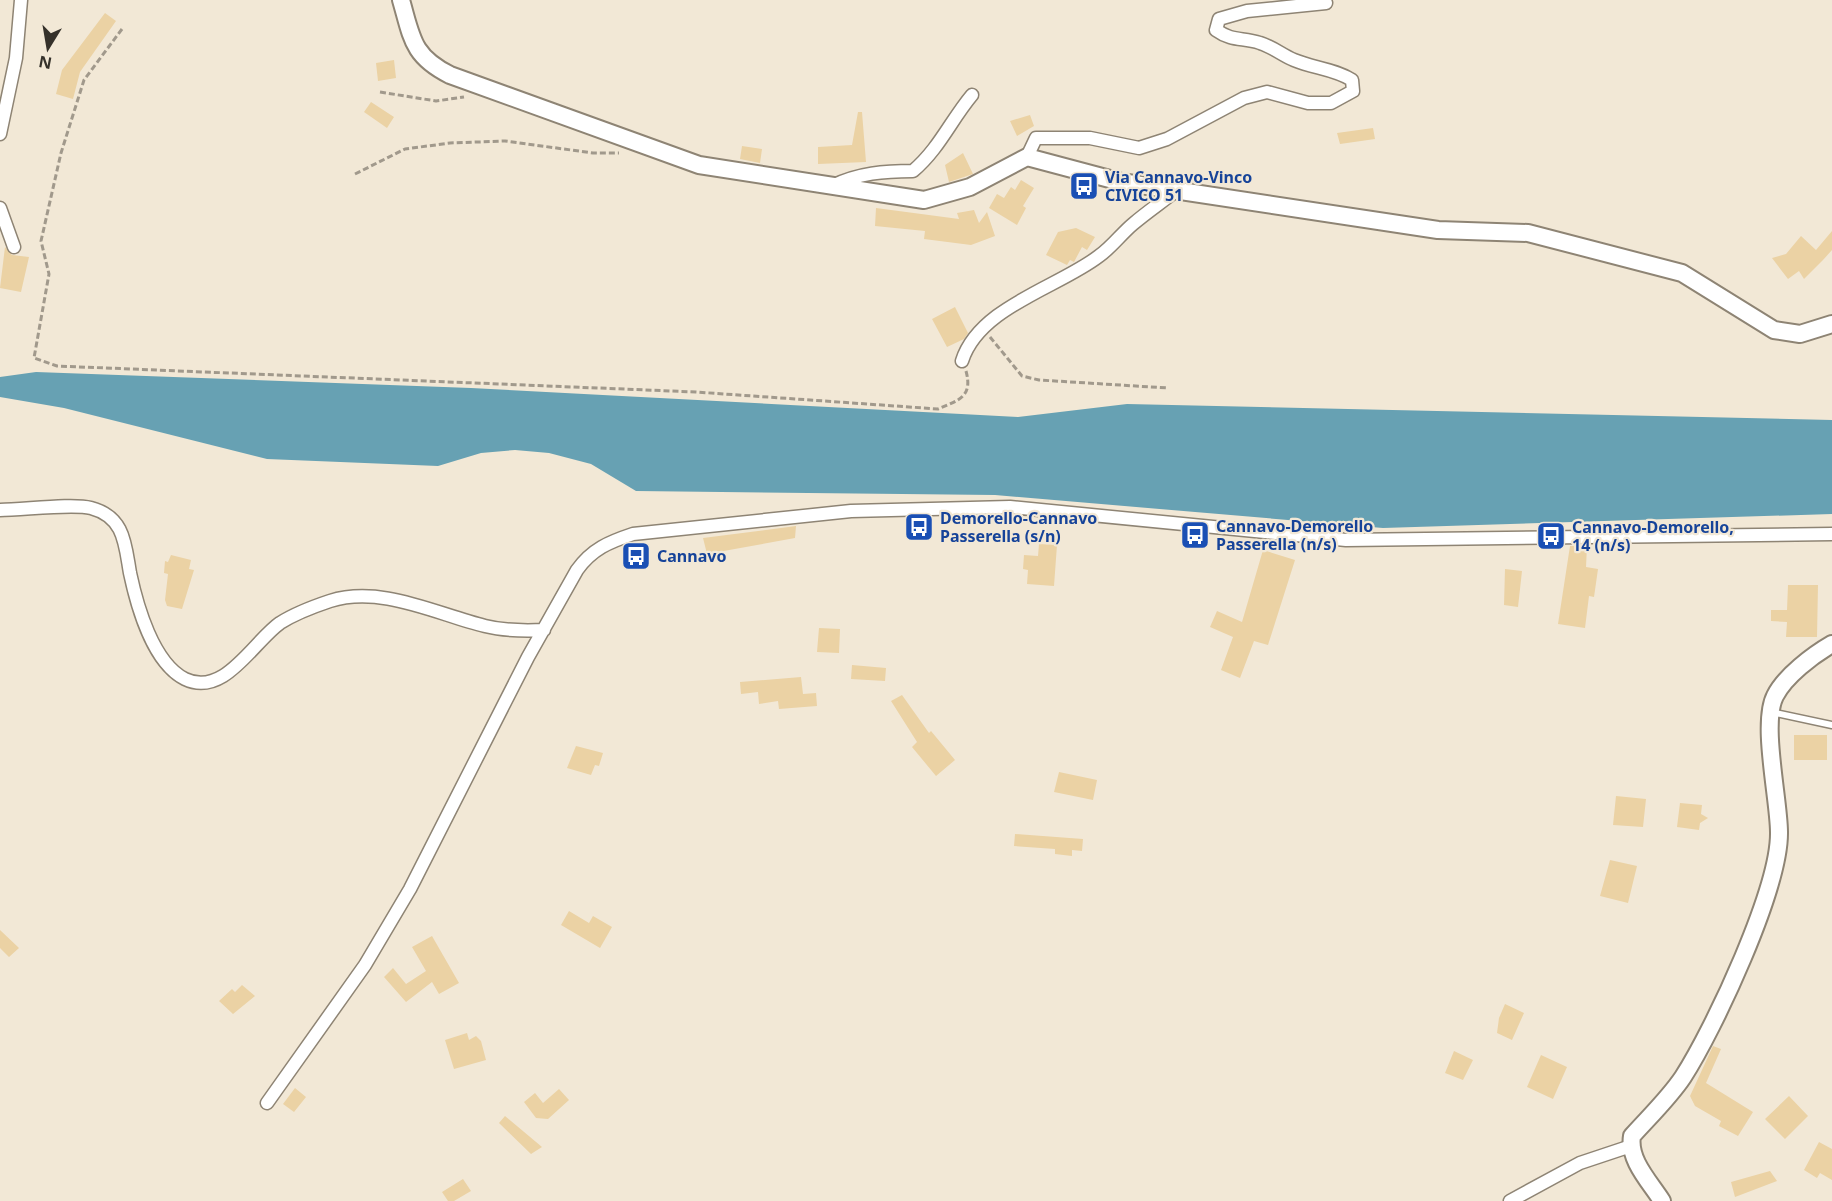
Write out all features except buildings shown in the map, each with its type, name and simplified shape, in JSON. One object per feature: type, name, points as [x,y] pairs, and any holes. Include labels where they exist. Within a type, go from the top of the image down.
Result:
[{"type":"street","points":[[0,134],[16,58],[21,0]]},
{"type":"street","points":[[401,0],[415,47],[428,64],[487,88],[699,165],[924,200],[970,187],[1027,157],[1036,138],[1048,136],[1090,138],[1139,148],[1167,139],[1244,98],[1267,92],[1308,103],[1331,103],[1353,91],[1352,80],[1343,74],[1320,69],[1291,58],[1281,51],[1258,42],[1228,39],[1216,30],[1219,19],[1247,11],[1326,3]]},
{"type":"street","points":[[832,186],[850,177],[888,171],[914,171],[940,145],[957,113],[972,95]]},
{"type":"street","points":[[1027,157],[1121,182],[1438,230],[1528,233],[1682,273],[1774,330],[1800,334],[1832,324]]},
{"type":"street","points":[[962,361],[966,347],[991,323],[1031,294],[1099,257],[1132,224],[1177,190]]},
{"type":"street","points":[[0,208],[14,247]]},
{"type":"street","points":[[0,510],[78,506],[93,509],[107,516],[127,542],[130,573],[150,636],[168,666],[185,679],[202,683],[220,679],[280,623],[345,597],[399,601],[486,627],[518,632],[544,630]]},
{"type":"street","points":[[267,1103],[371,955],[410,889],[576,570],[586,557],[605,543],[633,534],[851,511],[1010,507],[1346,540],[1832,534]]},
{"type":"street","points":[[1662,1201],[1633,1157],[1630,1146],[1632,1136],[1682,1078],[1718,1010],[1762,909],[1778,851],[1779,832],[1771,712],[1774,696],[1787,680],[1832,644]]},
{"type":"street","points":[[1510,1201],[1580,1163],[1630,1146]]},
{"type":"lane","points":[[1771,712],[1832,725]]},
{"type":"path","points":[[122,29],[84,80],[61,153],[41,241],[49,274],[34,358],[57,366],[696,392],[938,408],[959,400],[967,391],[969,384],[962,361]]},
{"type":"path","points":[[380,92],[436,101],[466,96],[487,88]]},
{"type":"path","points":[[355,174],[405,149],[450,143],[505,141],[604,153],[624,153],[643,145]]},
{"type":"path","points":[[991,323],[989,335],[994,344],[1022,376],[1039,380],[1168,388]]},
{"type":"water","points":[[36,372],[471,388],[1018,417],[1127,404],[1832,420],[1832,514],[1383,528],[995,495],[636,491],[591,464],[549,453],[515,450],[481,453],[438,466],[267,459],[64,408],[0,397],[0,377]]},
{"type":"place","name":"Via Cannavo-Vinco CIVICO 51","points":[[1084,186]]},
{"type":"place","name":"Demorello-Cannavo Passerella (s/n)","points":[[919,527]]},
{"type":"place","name":"Cannavo-Demorello Passerella (n/s)","points":[[1195,535]]},
{"type":"place","name":"Cannavo-Demorello, 14 (n/s)","points":[[1551,536]]},
{"type":"place","name":"Cannavo","points":[[636,556]]}]
